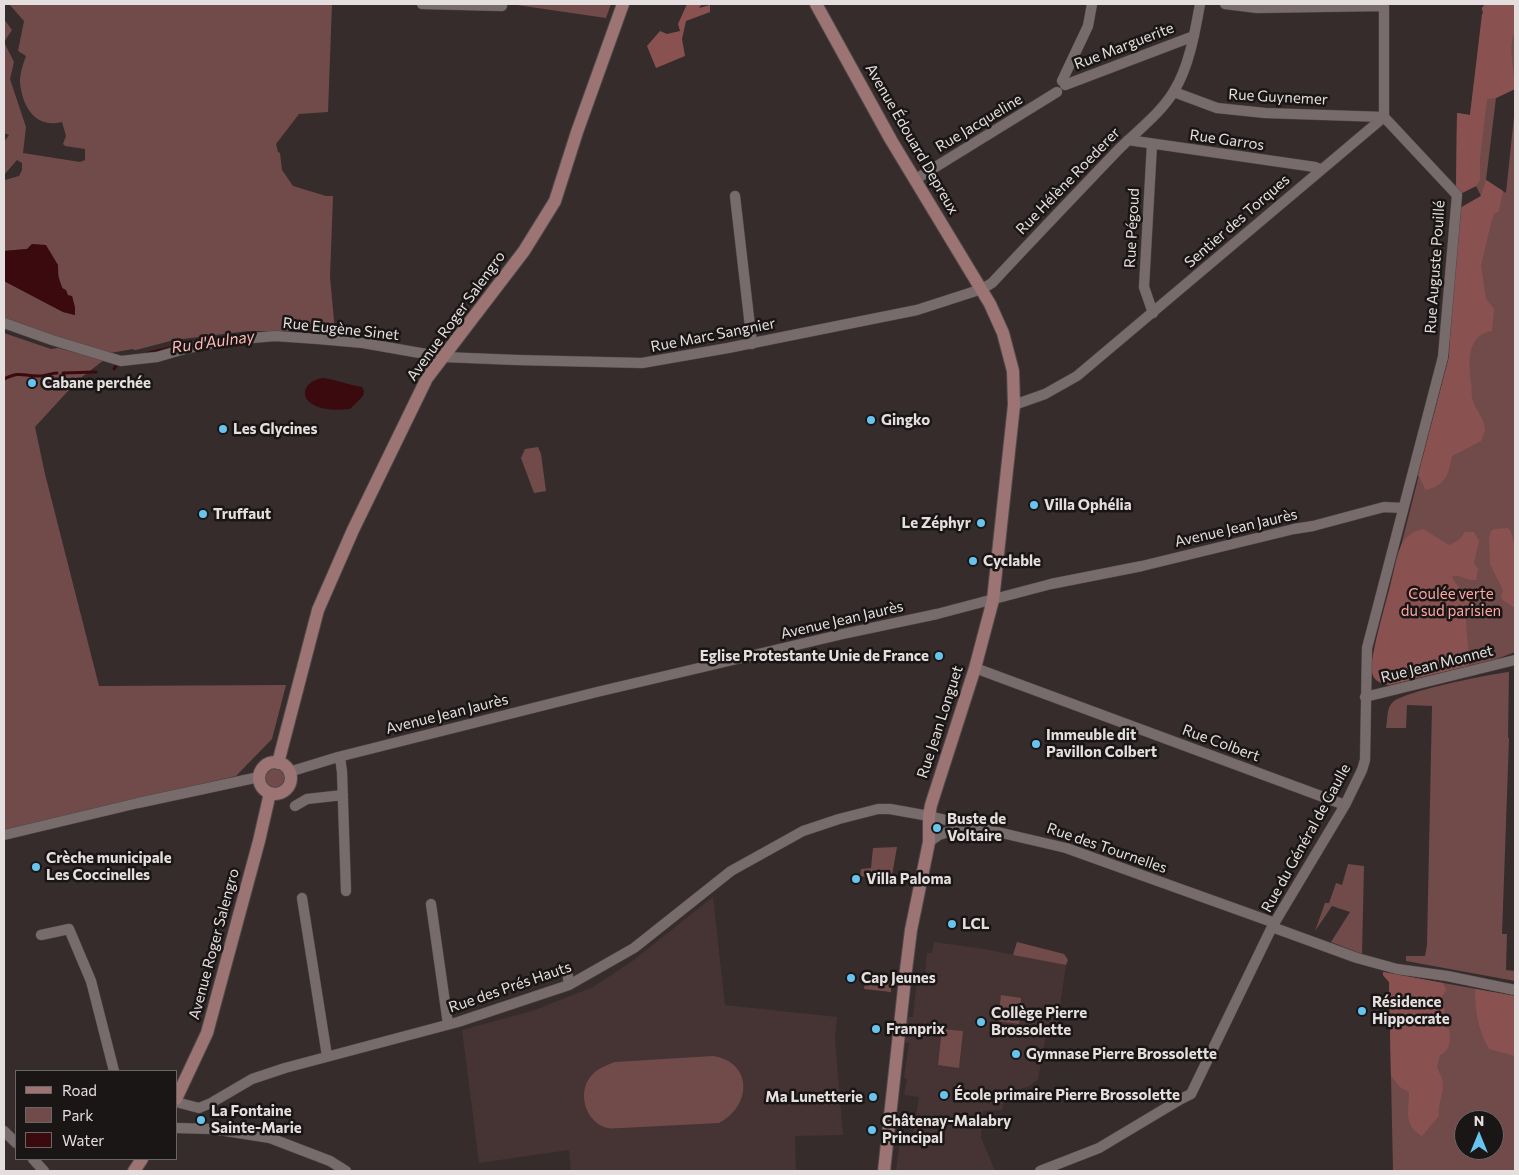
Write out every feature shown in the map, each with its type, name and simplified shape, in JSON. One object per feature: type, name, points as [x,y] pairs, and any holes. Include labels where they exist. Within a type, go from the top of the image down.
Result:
[{"type":"main road","name":"Avenue Roger Salengro","points":[[278,763],[318,610],[353,530],[424,383],[524,251],[555,201],[577,132],[623,4]]},
{"type":"main road","name":"Avenue Édouard Depreux","points":[[816,4],[890,140],[982,288]]},
{"type":"main road","name":"Rue Jean Longuet","points":[[884,1171],[911,930],[930,842],[929,816],[931,805],[975,668],[993,600],[1014,405],[1013,371],[1003,334],[982,288]]},
{"type":"main road","points":[[278,763],[283,765],[289,772],[290,778],[285,789],[276,794],[264,790],[260,784],[260,771],[265,765],[278,763]]},
{"type":"main road","name":"Avenue Roger Salengro","points":[[178,1096],[207,1033],[259,841],[270,793]]},
{"type":"main road","points":[[134,1171],[141,1160]]},
{"type":"street","points":[[422,4],[502,6]]},
{"type":"street","points":[[1061,86],[1088,26],[1092,4]]},
{"type":"street","name":"Rue Hélène Roederer","points":[[982,288],[992,283],[1174,92],[1186,64],[1200,4]]},
{"type":"street","points":[[1225,4],[1258,8],[1384,6],[1384,117]]},
{"type":"street","name":"Rue Marguerite","points":[[1061,86],[1194,36]]},
{"type":"street","name":"Rue Jacqueline","points":[[916,179],[1061,86]]},
{"type":"street","name":"Rue Guynemer","points":[[1174,92],[1217,108],[1265,113],[1384,117]]},
{"type":"street","name":"Sentier des Torques","points":[[1014,405],[1045,394],[1077,376],[1320,169],[1384,117]]},
{"type":"street","name":"Rue Auguste Pouillé","points":[[1384,117],[1457,195],[1444,357]]},
{"type":"street","name":"Rue Garros","points":[[1128,140],[1320,169]]},
{"type":"street","name":"Rue Pégoud","points":[[1152,144],[1144,287],[1153,313]]},
{"type":"street","points":[[735,196],[752,344]]},
{"type":"street","name":"Rue Marc Sangnier","points":[[443,357],[642,363],[752,344],[917,310],[982,288]]},
{"type":"street","name":"Rue Eugène Sinet","points":[[4,323],[121,361],[143,359],[229,340],[275,336],[364,343],[443,357]]},
{"type":"street","name":"Rue du Général de Gaulle","points":[[1040,1171],[1099,1148],[1191,1094],[1274,925],[1345,805],[1365,760],[1367,648],[1444,357]]},
{"type":"street","name":"Avenue Jean Jaurès","points":[[289,772],[340,757],[597,692],[993,600],[1052,584],[1142,566],[1294,528],[1313,526],[1384,507],[1403,508]]},
{"type":"street","name":"Rue Jean Monnet","points":[[1365,697],[1515,660]]},
{"type":"street","name":"Rue Colbert","points":[[975,668],[1345,805]]},
{"type":"street","points":[[340,757],[346,890]]},
{"type":"street","points":[[4,835],[259,777]]},
{"type":"street","points":[[295,806],[307,799],[343,795]]},
{"type":"street","name":"Rue des Prés Hauts","points":[[178,1101],[198,1108],[211,1103],[252,1079],[285,1068],[448,1024],[569,985],[634,948],[731,872],[803,831],[878,809],[890,809],[969,825]]},
{"type":"street","points":[[930,842],[939,836],[969,825]]},
{"type":"street","name":"Rue des Tournelles","points":[[969,825],[1066,848],[1358,958],[1397,969],[1447,976],[1515,990]]},
{"type":"street","points":[[302,898],[327,1056]]},
{"type":"street","points":[[431,904],[448,1024]]},
{"type":"street","points":[[41,936],[69,929],[91,981],[114,1070]]},
{"type":"street","points":[[567,970],[569,985]]},
{"type":"street","points":[[178,1128],[213,1129],[270,1138],[330,1161],[346,1171]]},
{"type":"street","points":[[4,1131],[15,1142]]},
{"type":"street","points":[[34,1160],[44,1171]]},
{"type":"shaded area","points":[[713,897],[725,1005],[837,1017],[835,1038],[843,1135],[795,1136],[796,1171],[571,1171],[569,1150],[479,1163],[462,1030],[532,1011],[593,987],[631,962]]},
{"type":"shaded area","name":"Collège Pierre Brossolette","points":[[934,942],[984,949],[1066,965],[1057,1027],[1045,1040],[1038,1079],[1030,1086],[1010,1092],[1009,1088],[1001,1090],[1005,1100],[1002,1110],[983,1111],[981,1137],[995,1171],[896,1171],[900,1140],[912,1142],[919,1097],[904,1095],[907,1079],[904,1078],[909,1043],[901,1042],[906,1017],[913,1017],[917,980],[927,980],[927,976],[925,976],[927,953],[932,953]]},
{"type":"green space","points":[[9,4],[332,4],[328,112],[299,114],[276,144],[280,153],[282,170],[293,186],[326,196],[333,196],[330,277],[335,331],[248,331],[174,340],[136,350],[110,353],[4,320],[4,281],[63,312],[75,315],[75,308],[72,296],[68,296],[61,285],[58,265],[41,245],[32,244],[27,249],[4,251],[4,178],[5,180],[19,176],[22,170],[22,163],[17,160],[4,175],[4,142],[9,135],[4,133],[4,42],[14,62],[10,79],[26,127],[23,153],[80,162],[85,160],[85,149],[65,146],[63,144],[66,136],[62,122],[44,122],[37,119],[27,107],[20,82],[26,56],[18,51],[24,21]]},
{"type":"green space","points":[[510,4],[611,4],[606,18]]},
{"type":"green space","points":[[687,4],[702,4],[699,8],[710,5],[710,12],[686,21],[682,39],[685,56],[656,68],[647,46],[660,31],[667,34],[680,31],[678,24]]},
{"type":"green space","name":"Coulée verte du sud parisien","points":[[1485,4],[1515,4],[1515,89],[1496,98],[1486,180],[1506,193],[1515,107],[1515,652],[1494,660],[1386,685],[1378,681],[1374,676],[1372,660],[1449,357],[1456,223],[1461,211],[1460,208],[1481,196],[1476,186],[1462,193],[1456,193],[1457,113],[1470,115],[1483,13],[1482,8]]},
{"type":"green space","points":[[1485,4],[1515,4],[1515,32],[1511,52],[1515,89],[1496,98],[1487,99],[1480,159],[1480,180],[1476,186],[1462,193],[1456,193],[1457,113],[1470,115],[1483,13],[1482,8]]},
{"type":"green space","points":[[4,19],[12,30],[4,42]]},
{"type":"green space","points":[[1486,180],[1503,191],[1499,211],[1494,214],[1491,223],[1481,266],[1486,299],[1494,309],[1492,331],[1484,333],[1478,338],[1471,350],[1470,358],[1472,399],[1484,423],[1485,430],[1481,441],[1452,456],[1448,474],[1442,482],[1426,490],[1418,475],[1449,357],[1456,223],[1461,211],[1460,208],[1481,196]]},
{"type":"green space","points":[[4,333],[51,349],[58,348],[104,360],[78,380],[35,427],[45,474],[99,686],[286,685],[272,739],[236,776],[4,830]]},
{"type":"green space","points":[[538,447],[541,454],[546,491],[534,493],[521,458],[525,449]]},
{"type":"green space","points":[[1508,528],[1514,543],[1515,554],[1515,608],[1501,597],[1503,590],[1490,564],[1489,538],[1491,531]]},
{"type":"green space","points":[[1423,529],[1449,545],[1459,540],[1465,532],[1474,532],[1479,541],[1474,563],[1478,569],[1476,580],[1452,576],[1469,600],[1466,620],[1469,654],[1468,666],[1390,685],[1385,684],[1379,682],[1372,673],[1373,655],[1379,629],[1400,548],[1409,535]]},
{"type":"green space","points":[[1509,672],[1509,739],[1502,934],[1507,934],[1506,970],[1515,971],[1515,981],[1406,961],[1406,956],[1425,956],[1427,945],[1432,706],[1407,705],[1406,728],[1386,728],[1389,707],[1393,702],[1401,698],[1448,684]]},
{"type":"green space","points":[[275,768],[282,771],[285,778],[282,785],[275,788],[268,785],[265,778],[268,771]]},
{"type":"green space","points":[[897,847],[891,881],[860,876],[861,869],[871,868],[873,848]]},
{"type":"green space","points":[[1348,864],[1364,866],[1362,954],[1331,942],[1350,912],[1332,906],[1315,931],[1325,903],[1329,903],[1336,883],[1342,885]]},
{"type":"green space","points":[[1017,942],[1064,954],[1068,960],[1066,965],[1013,955]]},
{"type":"green space","points":[[1383,972],[1515,996],[1515,1171],[1393,1171],[1389,982],[1383,975]]},
{"type":"green space","points":[[1383,972],[1443,983],[1446,990],[1441,998],[1445,1011],[1442,1021],[1443,1025],[1449,1029],[1450,1041],[1446,1051],[1440,1055],[1437,1067],[1443,1083],[1439,1116],[1422,1136],[1412,1127],[1408,1117],[1409,1092],[1400,1087],[1391,1076],[1389,982],[1383,975]]},
{"type":"green space","points":[[866,978],[891,980],[891,992],[864,989]]},
{"type":"green space","points":[[1475,989],[1515,996],[1515,1056],[1489,1049],[1478,1020]]},
{"type":"green space","points":[[1001,995],[1021,998],[1019,1024],[998,1021]]},
{"type":"green space","points":[[942,1029],[963,1031],[959,1068],[938,1065]]},
{"type":"green space","points":[[713,1056],[726,1060],[735,1067],[741,1075],[743,1085],[742,1096],[738,1106],[719,1123],[609,1128],[599,1125],[593,1120],[586,1106],[584,1090],[591,1076],[599,1069],[615,1062]]},
{"type":"water","points":[[32,244],[46,245],[58,265],[58,276],[62,288],[66,290],[68,295],[72,296],[75,315],[63,312],[4,281],[4,251],[27,249]]},
{"type":"water","points":[[324,378],[362,387],[364,391],[363,396],[350,409],[331,410],[316,406],[305,396],[306,388],[313,381]]},
{"type":"waterway","name":"Ru d'Aulnay","points":[[309,334],[336,333]]},
{"type":"waterway","name":"Ru d'Aulnay","points":[[149,353],[179,346]]},
{"type":"waterway","name":"Ru d'Aulnay","points":[[63,373],[96,372]]},
{"type":"waterway","name":"Ru d'Aulnay","points":[[4,379],[19,374],[41,376],[57,373]]},
{"type":"place","name":"Cabane perchée","points":[[32,383]]},
{"type":"place","name":"Gingko","points":[[871,420]]},
{"type":"place","name":"Les Glycines","points":[[223,429]]},
{"type":"place","name":"Villa Ophélia","points":[[1034,505]]},
{"type":"place","name":"Truffaut","points":[[203,514]]},
{"type":"place","name":"Le Zéphyr","points":[[981,523]]},
{"type":"place","name":"Cyclable","points":[[973,561]]},
{"type":"place","name":"Eglise Protestante Unie de France","points":[[939,656]]},
{"type":"place","name":"Immeuble dit Pavillon Colbert","points":[[1036,744]]},
{"type":"place","name":"Buste de Voltaire","points":[[937,828]]},
{"type":"place","name":"Crèche municipale Les Coccinelles","points":[[36,867]]},
{"type":"place","name":"Villa Paloma","points":[[856,879]]},
{"type":"place","name":"LCL","points":[[952,924]]},
{"type":"place","name":"Cap Jeunes","points":[[851,978]]},
{"type":"place","name":"Résidence Hippocrate","points":[[1362,1011]]},
{"type":"place","name":"Collège Pierre Brossolette","points":[[981,1022]]},
{"type":"place","name":"Franprix","points":[[876,1029]]},
{"type":"place","name":"Gymnase Pierre Brossolette","points":[[1016,1054]]},
{"type":"place","name":"École primaire Pierre Brossolette","points":[[944,1095]]},
{"type":"place","name":"Ma Lunetterie","points":[[873,1097]]},
{"type":"place","name":"La Fontaine Sainte-Marie","points":[[201,1120]]},
{"type":"place","name":"Châtenay-Malabry Principal","points":[[872,1130]]}]
